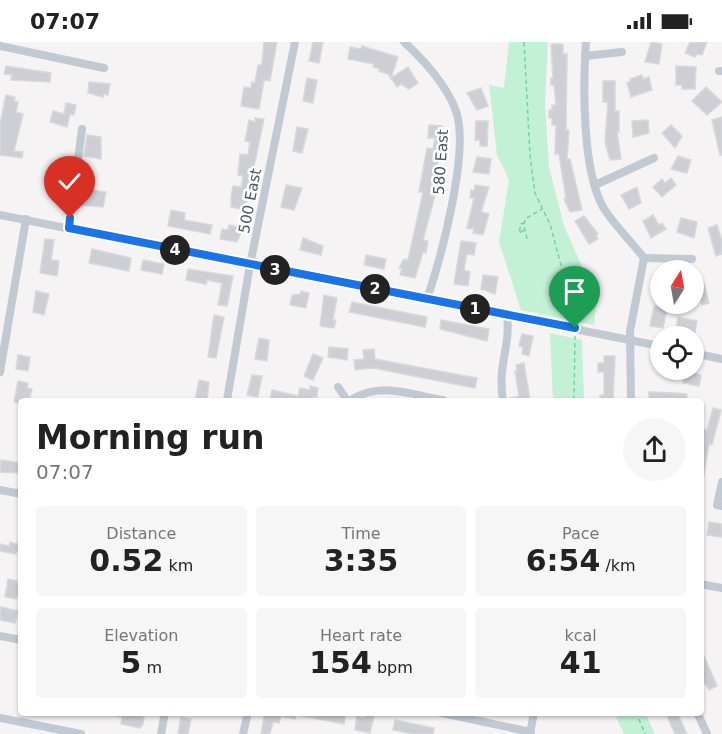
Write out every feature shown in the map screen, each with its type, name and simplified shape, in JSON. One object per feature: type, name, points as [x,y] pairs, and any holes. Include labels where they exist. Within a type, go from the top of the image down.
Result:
[{"type":"street","name":"500 East","points":[[227,398],[250,266],[295,42]]},
{"type":"street","name":"580 East","points":[[404,42],[419,56],[437,79],[456,111],[459,131],[450,220],[427,299]]},
{"type":"street","points":[[586,42],[588,159],[603,207],[644,258],[630,332],[631,398]]},
{"type":"street","points":[[0,46],[104,68]]},
{"type":"street","points":[[585,56],[622,52]]},
{"type":"street","points":[[69,228],[82,129]]},
{"type":"street","points":[[595,185],[654,158]]},
{"type":"street","points":[[0,215],[650,344]]},
{"type":"street","points":[[0,372],[26,219]]},
{"type":"street","points":[[644,258],[692,259]]},
{"type":"street","points":[[503,398],[500,370],[509,329],[507,315]]},
{"type":"street","points":[[704,355],[722,359]]},
{"type":"street","points":[[338,387],[347,398]]},
{"type":"street","points":[[353,398],[379,389],[427,398]]},
{"type":"street","points":[[719,506],[722,482]]},
{"type":"street","points":[[0,490],[18,493]]},
{"type":"street","points":[[704,585],[722,588]]},
{"type":"street","points":[[0,636],[18,639]]},
{"type":"street","points":[[161,734],[164,716]]},
{"type":"street","points":[[243,734],[247,716]]},
{"type":"street","points":[[454,716],[530,733],[533,716]]},
{"type":"street","points":[[699,716],[707,734]]},
{"type":"street","points":[[0,718],[81,734]]},
{"type":"path","points":[[524,42],[530,155],[535,193],[550,224],[576,321]]},
{"type":"path","points":[[525,230],[519,233],[521,224],[531,214],[542,209]]},
{"type":"path","points":[[524,223],[527,239]]},
{"type":"path","points":[[574,398],[575,336]]},
{"type":"path","points":[[638,716],[645,734]]},
{"type":"green space","points":[[509,42],[548,42],[545,103],[549,167],[564,226],[597,300],[594,325],[521,310],[499,242],[509,180],[497,155],[489,85],[504,88]]},
{"type":"green space","points":[[550,333],[582,340],[584,398],[553,398]]},
{"type":"green space","points":[[615,716],[646,716],[655,734],[624,734]]},
{"type":"building","points":[[264,42],[277,42],[270,81],[264,80],[259,109],[241,106],[244,87],[251,88],[252,82],[255,83],[258,65],[262,65]]},
{"type":"building","points":[[313,42],[323,42],[319,63],[309,61]]},
{"type":"building","points":[[651,42],[662,44],[659,64],[645,62]]},
{"type":"building","points":[[690,42],[707,42],[702,55],[697,54],[695,57],[685,53]]},
{"type":"building","points":[[551,44],[563,44],[563,54],[567,54],[566,130],[569,130],[567,159],[570,159],[582,210],[570,212],[564,199],[566,199],[559,154],[555,154],[556,125],[552,125],[552,118],[549,118],[549,110],[552,110],[552,105],[556,105],[554,85],[551,85],[551,78],[553,78]]},
{"type":"building","points":[[362,46],[398,57],[391,78],[408,67],[418,83],[409,89],[401,84],[397,87],[388,74],[373,67],[374,64],[348,59],[350,47],[361,49]]},
{"type":"building","points":[[6,66],[51,73],[50,82],[11,80],[12,75],[4,74]]},
{"type":"building","points":[[676,66],[696,67],[695,89],[682,89],[682,85],[676,85]]},
{"type":"building","points":[[642,75],[643,79],[649,77],[652,90],[631,97],[627,83],[631,81],[630,79]]},
{"type":"building","points":[[307,78],[317,80],[313,103],[303,101]]},
{"type":"building","points":[[603,81],[615,81],[615,111],[619,111],[619,132],[617,132],[621,159],[610,160],[605,142],[608,102],[603,102]]},
{"type":"building","points":[[89,82],[110,84],[108,95],[104,94],[103,97],[88,93]]},
{"type":"building","points":[[706,87],[722,102],[707,115],[692,101]]},
{"type":"building","points":[[481,88],[488,106],[477,110],[467,93]]},
{"type":"building","points":[[6,95],[15,97],[14,101],[18,102],[16,112],[23,114],[14,151],[23,152],[22,158],[0,155],[0,124]]},
{"type":"building","points":[[66,103],[76,105],[74,115],[70,114],[67,127],[50,122],[53,111],[64,114]]},
{"type":"building","points":[[722,117],[722,155],[720,155],[712,120]]},
{"type":"building","points":[[255,118],[264,119],[245,210],[231,207],[231,198],[233,186],[241,187],[243,176],[238,175],[240,154],[248,155],[250,142],[245,141],[249,120],[255,122]]},
{"type":"building","points":[[648,120],[649,133],[633,137],[632,121]]},
{"type":"building","points":[[476,121],[488,121],[487,146],[480,146],[480,140],[475,140]]},
{"type":"building","points":[[429,125],[442,126],[442,148],[435,177],[439,177],[438,184],[423,240],[428,241],[426,253],[423,252],[415,278],[400,275],[402,269],[399,268],[404,259],[408,260],[423,192],[419,192],[427,148],[433,149],[435,138],[428,138]]},
{"type":"building","points":[[671,125],[682,136],[675,148],[662,133]]},
{"type":"building","points":[[297,127],[308,129],[302,153],[293,151]]},
{"type":"building","points":[[87,135],[101,137],[101,159],[84,156]]},
{"type":"building","points":[[678,156],[691,160],[687,173],[671,169]]},
{"type":"building","points":[[477,157],[491,159],[489,174],[473,172]]},
{"type":"building","points":[[82,177],[95,179],[93,190],[106,192],[103,207],[80,205]]},
{"type":"building","points":[[671,178],[676,185],[662,197],[653,187],[662,179],[665,183]]},
{"type":"building","points":[[286,185],[302,188],[294,210],[281,207]]},
{"type":"building","points":[[475,185],[489,187],[481,212],[489,214],[483,235],[473,233],[474,229],[467,228],[474,198],[470,198],[471,190],[474,191]]},
{"type":"building","points":[[637,187],[641,203],[629,209],[621,195]]},
{"type":"building","points":[[171,210],[185,213],[184,220],[212,225],[210,234],[168,226]]},
{"type":"building","points":[[653,215],[659,225],[662,223],[666,229],[651,238],[643,221]]},
{"type":"building","points":[[584,216],[598,234],[596,235],[598,239],[589,244],[575,221]]},
{"type":"building","points":[[681,218],[697,222],[694,238],[677,232]]},
{"type":"building","points":[[229,225],[243,228],[237,242],[220,239],[222,229],[228,230]]},
{"type":"building","points":[[717,225],[722,241],[722,254],[716,256],[708,228]]},
{"type":"building","points":[[303,238],[323,246],[321,255],[300,250]]},
{"type":"building","points":[[45,239],[54,240],[51,260],[59,261],[57,276],[40,273]]},
{"type":"building","points":[[461,241],[476,243],[474,255],[467,254],[466,257],[464,270],[470,272],[468,286],[454,284]]},
{"type":"building","points":[[92,249],[131,258],[129,271],[89,263]]},
{"type":"building","points":[[366,255],[386,259],[384,269],[364,265]]},
{"type":"building","points":[[143,260],[164,264],[162,274],[141,270]]},
{"type":"building","points":[[188,269],[233,276],[227,306],[218,305],[222,283],[207,280],[206,284],[186,280]]},
{"type":"building","points":[[483,275],[498,277],[495,294],[481,289]]},
{"type":"building","points":[[704,283],[709,303],[704,304]]},
{"type":"building","points":[[36,291],[49,294],[44,315],[33,312]]},
{"type":"building","points":[[301,291],[309,293],[306,308],[290,305],[292,295],[301,294]]},
{"type":"building","points":[[324,295],[337,298],[334,328],[320,326]]},
{"type":"building","points":[[352,302],[427,317],[425,327],[349,312]]},
{"type":"building","points":[[652,314],[666,314],[663,326],[650,326]]},
{"type":"building","points":[[214,315],[224,317],[216,358],[208,357]]},
{"type":"building","points":[[678,317],[697,321],[696,326],[676,326]]},
{"type":"building","points":[[441,320],[489,329],[487,341],[440,329]]},
{"type":"building","points":[[522,334],[533,336],[529,356],[522,354],[523,347],[519,346]]},
{"type":"building","points":[[259,338],[269,340],[267,361],[255,359]]},
{"type":"building","points":[[329,347],[348,349],[347,360],[328,357]]},
{"type":"building","points":[[374,349],[375,359],[477,378],[475,388],[373,368],[355,370],[354,360],[364,359],[363,350]]},
{"type":"building","points":[[313,354],[323,358],[313,380],[304,376]]},
{"type":"building","points":[[18,355],[30,357],[28,371],[16,369]]},
{"type":"building","points":[[604,356],[615,356],[613,398],[600,398],[600,395],[604,395],[604,372],[598,372],[598,363],[604,363]]},
{"type":"building","points":[[524,363],[530,398],[509,398],[519,396],[516,365]]},
{"type":"building","points":[[252,375],[262,376],[258,397],[247,395]]},
{"type":"building","points":[[199,380],[209,382],[207,398],[195,398]]},
{"type":"building","points":[[684,380],[700,380],[699,386],[683,383]]},
{"type":"building","points":[[18,381],[28,383],[27,388],[32,389],[30,397],[18,398],[18,403],[14,402]]},
{"type":"building","points":[[310,386],[318,388],[317,397],[270,398],[272,390],[298,396],[300,388],[310,390]]},
{"type":"building","points":[[649,392],[687,394],[686,398],[649,398]]},
{"type":"building","points":[[713,408],[721,410],[712,445],[709,444],[704,474],[704,429],[707,430]]},
{"type":"building","points":[[1,460],[18,463],[18,473],[0,472]]},
{"type":"building","points":[[709,522],[722,524],[722,537],[707,535]]},
{"type":"building","points":[[10,542],[18,544],[16,554],[0,551],[0,544],[9,546]]},
{"type":"building","points":[[8,579],[17,581],[16,599],[5,597]]},
{"type":"building","points":[[1,607],[18,611],[15,623],[0,620]]},
{"type":"building","points":[[704,656],[717,686],[709,690],[704,682]]},
{"type":"building","points":[[116,716],[144,716],[143,724],[140,728],[121,724],[122,717]]},
{"type":"building","points":[[264,716],[281,716],[279,723],[273,722],[270,734],[261,734]]},
{"type":"building","points":[[302,716],[345,716],[344,724]]},
{"type":"building","points":[[357,716],[364,718],[364,716],[374,716],[370,733],[355,730]]},
{"type":"building","points":[[667,716],[679,716],[687,734],[675,734]]},
{"type":"building","points":[[181,717],[191,719],[188,734],[178,734]]},
{"type":"building","points":[[395,720],[434,728],[433,734],[413,734],[393,730]]},
{"type":"route","points":[[70,218],[69,228],[250,266],[575,328]]}]
